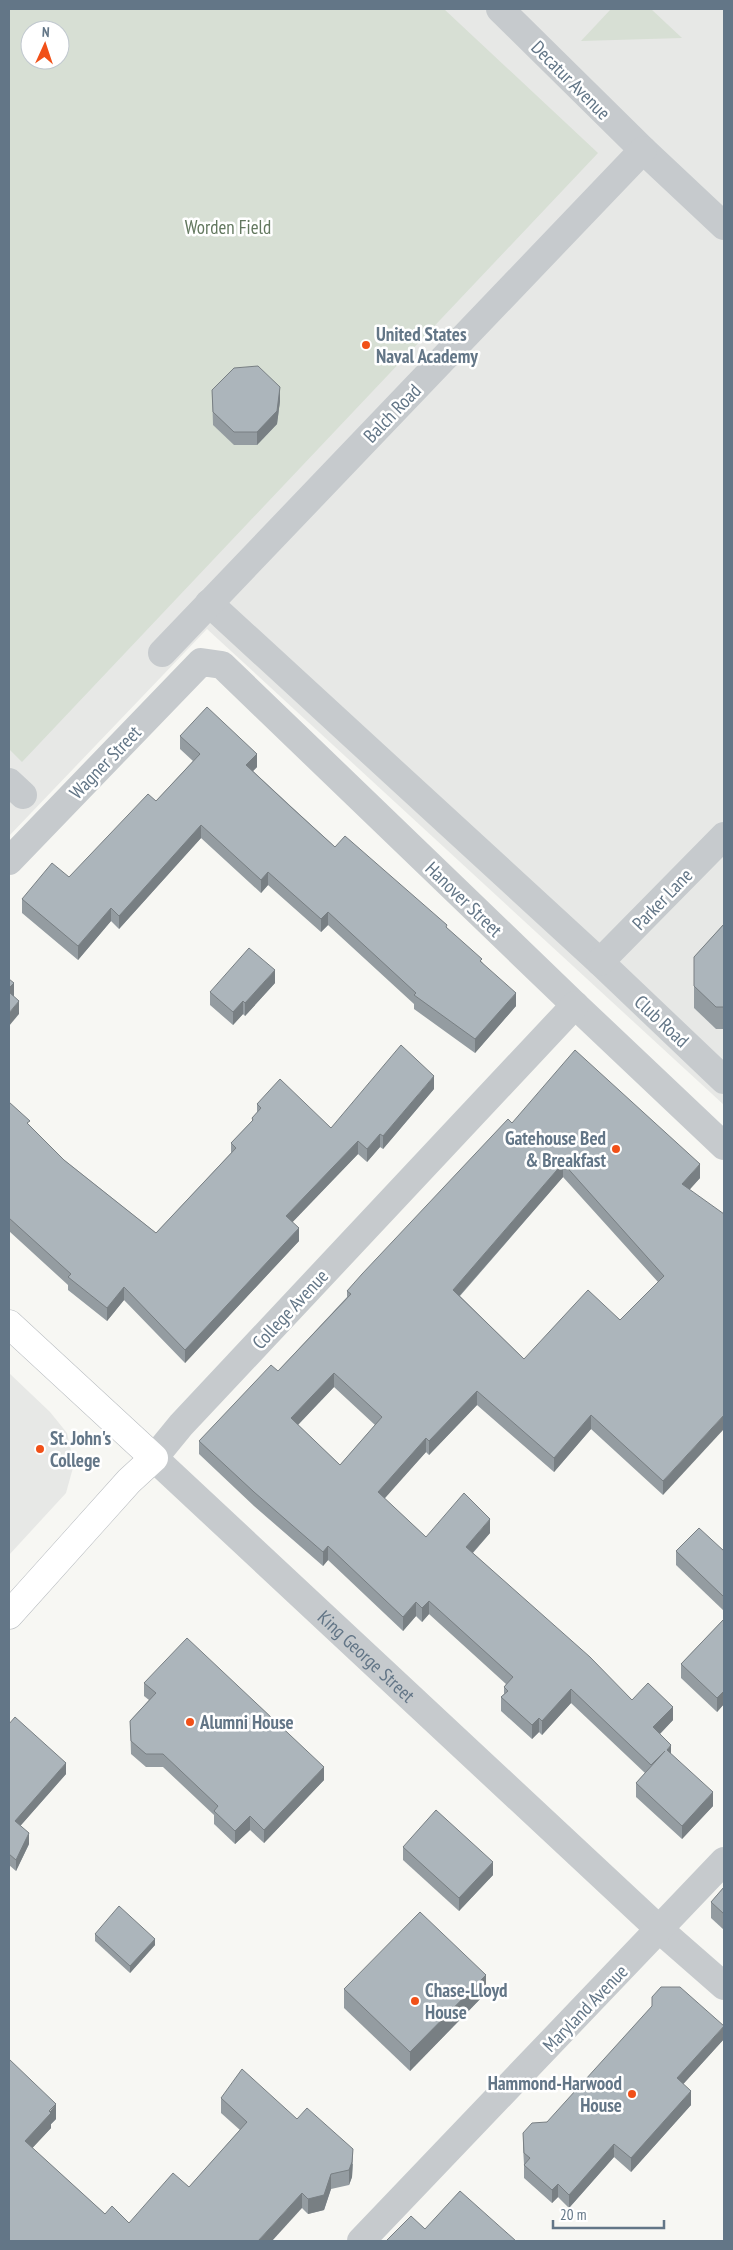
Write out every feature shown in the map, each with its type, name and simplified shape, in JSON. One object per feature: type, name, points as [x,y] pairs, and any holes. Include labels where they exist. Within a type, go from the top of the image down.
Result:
[{"type":"main road","name":"King George Street","points":[[9,1324],[154,1458]]},
{"type":"main road","name":"College Avenue","points":[[9,1615],[129,1481],[154,1458]]},
{"type":"street","name":"Decatur Avenue","points":[[500,9],[643,150],[724,226]]},
{"type":"street","name":"Balch Road","points":[[162,653],[643,150]]},
{"type":"street","name":"Club Road","points":[[209,603],[600,962],[724,1080]]},
{"type":"street","name":"Wagner Street","points":[[9,861],[200,662]]},
{"type":"street","name":"Hanover Street","points":[[200,662],[222,665],[724,1146]]},
{"type":"street","name":"Parker Lane","points":[[600,962],[724,836]]},
{"type":"street","name":"College Avenue","points":[[154,1458],[181,1425],[575,1005]]},
{"type":"street","name":"King George Street","points":[[154,1458],[660,1930],[724,1986]]},
{"type":"street","name":"Maryland Avenue","points":[[361,2241],[724,1861]]},
{"type":"shaded area","name":"United States Naval Academy","points":[[9,9],[724,9],[724,1105],[207,629],[9,836]]},
{"type":"shaded area","name":"St. John's College","points":[[9,1373],[50,1412],[67,1433],[74,1464],[66,1493],[9,1555]]},
{"type":"green space","name":"Worden Field","points":[[9,9],[444,9],[598,153],[22,762],[9,749]]},
{"type":"green space","points":[[611,9],[651,9],[682,38],[581,41]]},
{"type":"building","points":[[258,366],[280,387],[277,411],[257,432],[234,432],[213,412],[212,390],[234,368]]},
{"type":"building","points":[[207,707],[257,754],[246,765],[291,807],[335,847],[345,836],[447,925],[446,927],[482,959],[480,961],[516,993],[475,1039],[414,995],[416,993],[328,912],[321,919],[268,872],[261,880],[201,825],[119,916],[111,908],[78,946],[22,899],[52,863],[69,877],[148,794],[156,801],[200,754],[180,736]]},
{"type":"building","points":[[724,924],[724,1007],[716,1007],[694,986],[694,957]]},
{"type":"building","points":[[249,948],[275,970],[245,1003],[243,1001],[233,1012],[210,992]]},
{"type":"building","points":[[9,979],[14,983],[9,988]]},
{"type":"building","points":[[9,992],[19,1001],[9,1013]]},
{"type":"building","points":[[401,1045],[434,1076],[383,1136],[380,1134],[367,1149],[358,1141],[286,1216],[299,1228],[185,1350],[124,1287],[107,1308],[68,1277],[71,1274],[9,1218],[9,1102],[30,1121],[27,1123],[64,1160],[156,1233],[236,1148],[231,1143],[253,1120],[252,1118],[261,1108],[257,1104],[280,1079],[331,1128]]},
{"type":"building","points":[[575,1050],[700,1164],[682,1184],[724,1214],[724,1415],[663,1481],[591,1415],[554,1458],[477,1391],[429,1441],[426,1438],[378,1492],[426,1537],[464,1493],[490,1519],[466,1547],[590,1657],[632,1700],[648,1683],[673,1707],[653,1727],[671,1745],[667,1750],[713,1792],[682,1826],[636,1783],[665,1751],[651,1765],[571,1689],[542,1721],[539,1718],[532,1725],[501,1697],[508,1691],[504,1687],[513,1677],[429,1601],[422,1608],[416,1602],[403,1617],[328,1546],[323,1552],[199,1441],[271,1365],[278,1371],[351,1294],[347,1291],[362,1274],[508,1119],[512,1123]],"holes":[[[563,1163],[664,1276],[620,1320],[588,1290],[524,1359],[453,1290]],[[334,1373],[382,1417],[340,1465],[291,1418]]]},
{"type":"building","points":[[699,1528],[724,1551],[724,1597],[676,1551]]},
{"type":"building","points":[[724,1619],[724,1691],[717,1698],[681,1664]]},
{"type":"building","points":[[187,1638],[324,1767],[264,1830],[250,1816],[235,1831],[214,1811],[218,1806],[163,1754],[146,1754],[131,1741],[130,1721],[156,1693],[144,1683]]},
{"type":"building","points":[[15,1717],[66,1763],[15,1821],[29,1833],[16,1860],[9,1854],[9,1724]]},
{"type":"building","points":[[436,1810],[493,1862],[459,1898],[403,1847]]},
{"type":"building","points":[[724,1887],[724,1914],[711,1902]]},
{"type":"building","points":[[119,1906],[155,1939],[130,1966],[95,1934]]},
{"type":"building","name":"Chase-Lloyd House","points":[[420,1912],[486,1975],[410,2052],[344,1989]]},
{"type":"building","name":"Hammond-Harwood House","points":[[661,1987],[680,1987],[724,2026],[677,2078],[691,2091],[631,2158],[614,2144],[569,2195],[558,2184],[552,2190],[524,2165],[530,2158],[524,2153],[523,2133],[532,2123],[547,2122],[652,2006],[652,1997]]},
{"type":"building","points":[[9,2059],[56,2104],[49,2111],[51,2113],[25,2141],[105,2214],[112,2206],[129,2223],[173,2173],[189,2187],[247,2122],[221,2098],[242,2069],[297,2119],[307,2108],[353,2149],[352,2162],[349,2170],[331,2174],[324,2195],[308,2199],[302,2193],[258,2241],[9,2241]]},
{"type":"building","points":[[460,2191],[516,2241],[386,2241],[411,2216],[425,2229]]},
{"type":"place","name":"United States Naval Academy","points":[[366,345]]},
{"type":"place","name":"Gatehouse Bed & Breakfast","points":[[616,1149]]},
{"type":"place","name":"St. John's College","points":[[40,1449]]},
{"type":"place","name":"Alumni House","points":[[190,1722]]},
{"type":"place","name":"Chase-Lloyd House","points":[[415,2001]]},
{"type":"place","name":"Hammond-Harwood House","points":[[632,2094]]}]
